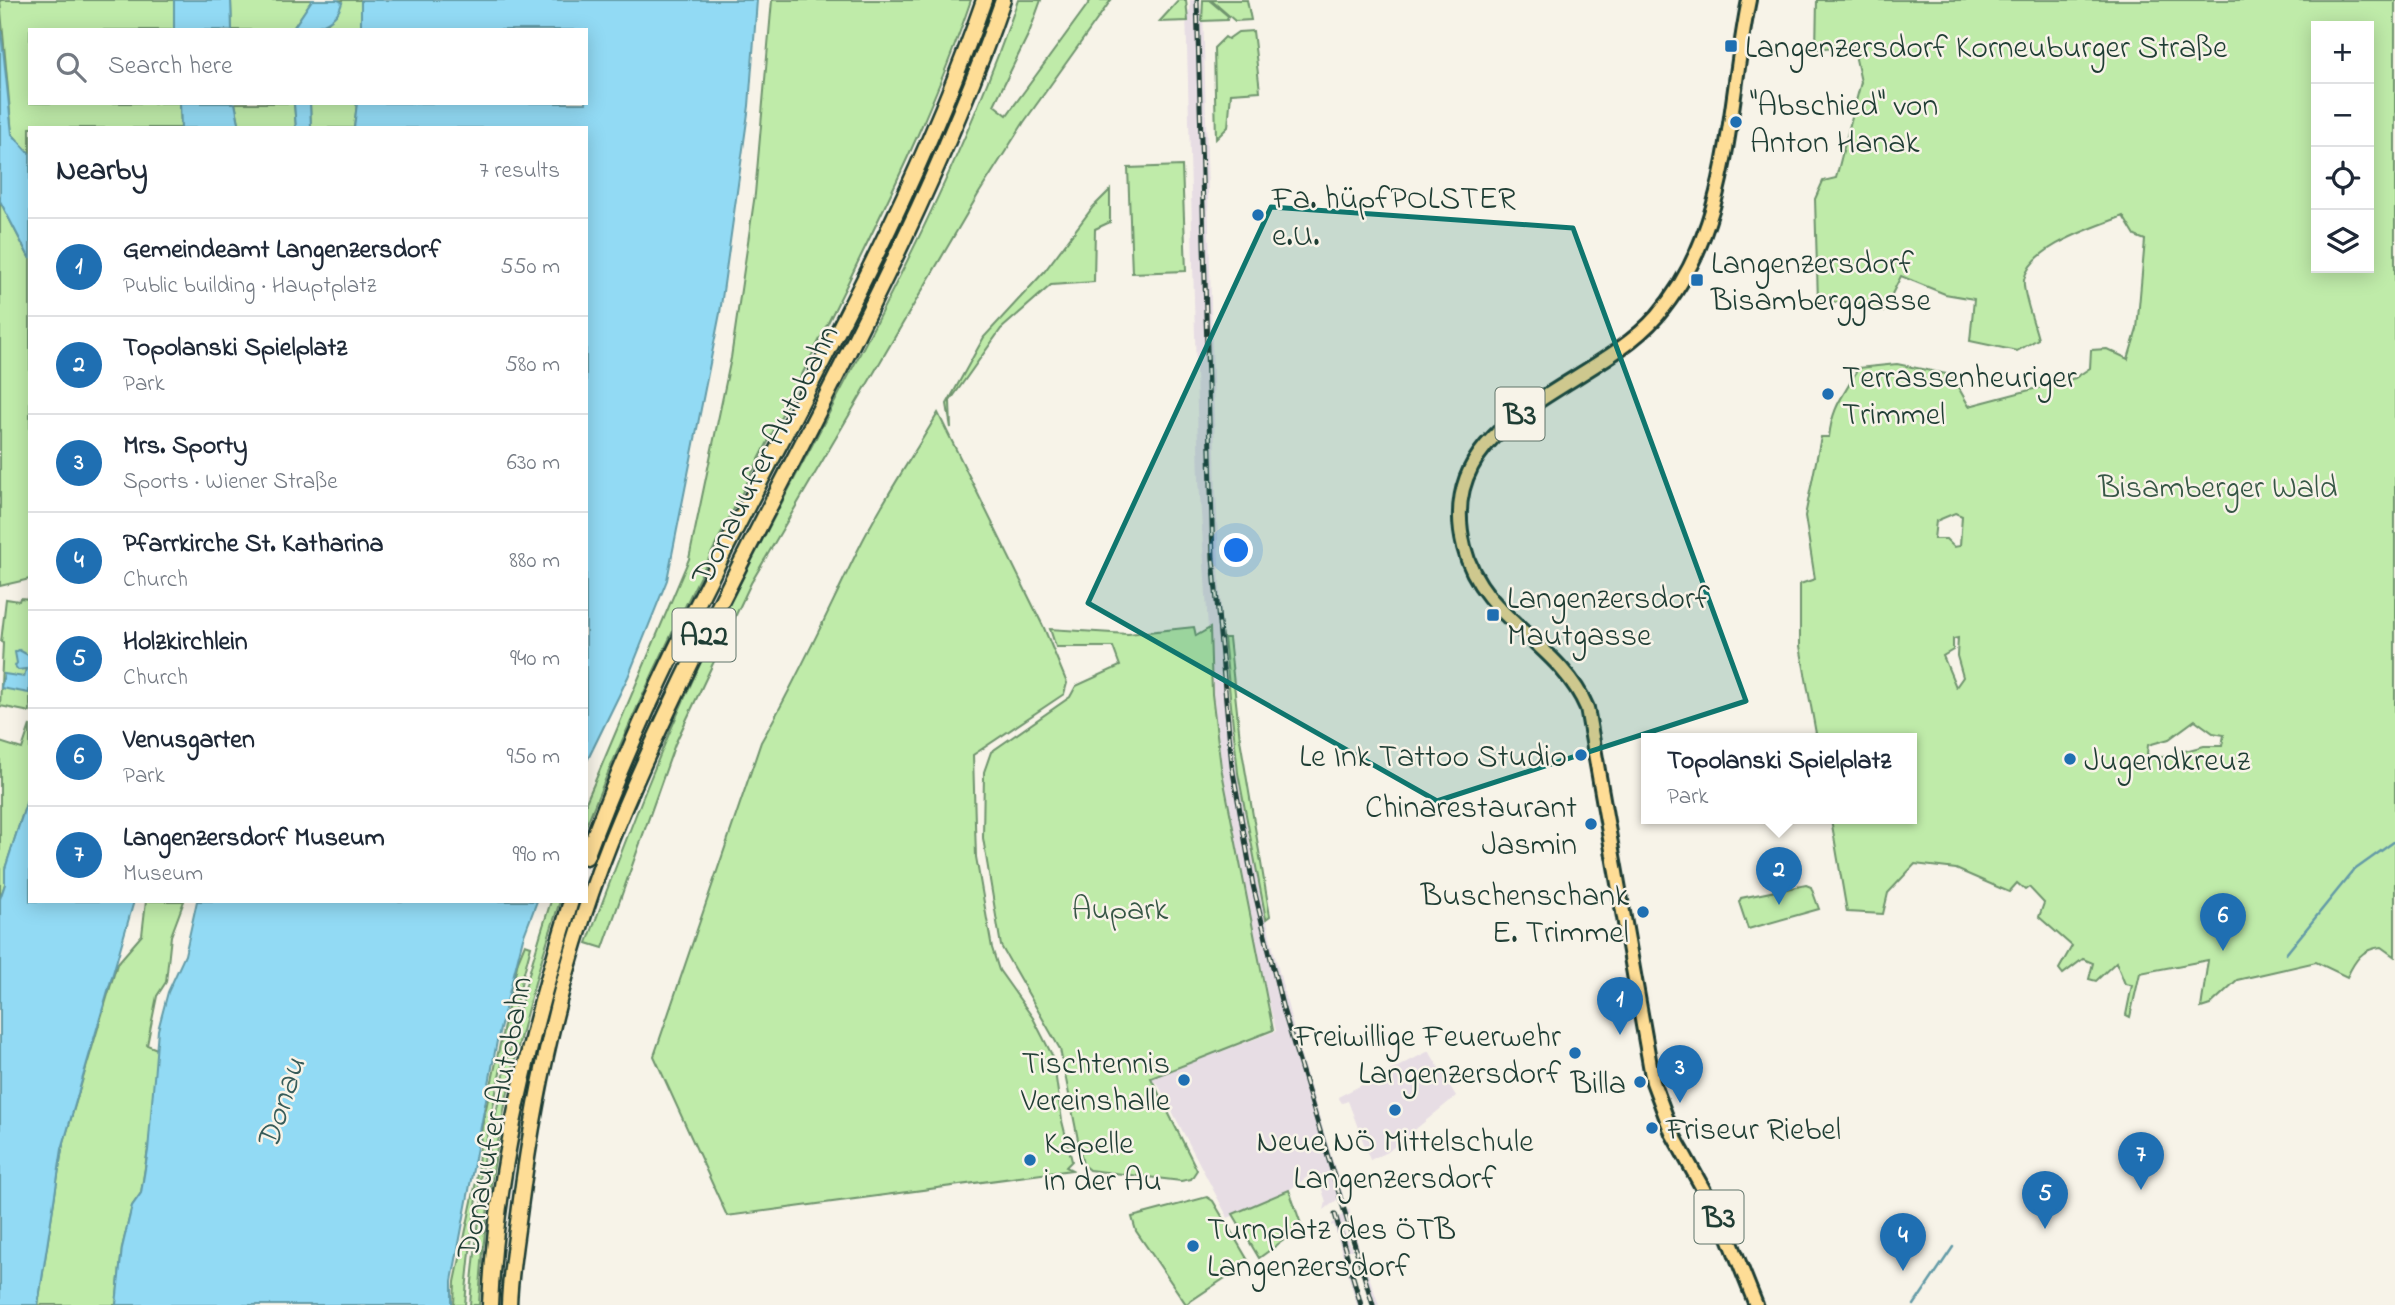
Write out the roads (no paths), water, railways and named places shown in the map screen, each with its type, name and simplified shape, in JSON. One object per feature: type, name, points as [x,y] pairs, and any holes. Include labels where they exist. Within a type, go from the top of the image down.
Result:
[{"type":"highway","name":"Donauufer Autobahn","points":[[588,852],[663,671],[898,209],[939,118],[984,0]]},
{"type":"highway","name":"Donauufer Autobahn","points":[[509,1305],[529,1141],[545,1058],[575,951],[618,822],[682,678],[916,214],[956,123],[1003,0]]},
{"type":"highway","name":"Donauufer Autobahn","points":[[490,1305],[512,1135],[529,1052],[569,903]]},
{"type":"main road","name":"B3","points":[[1749,0],[1718,191],[1704,236],[1686,274],[1665,306],[1642,331],[1496,432],[1474,463],[1460,506],[1464,547],[1480,585],[1496,607],[1570,677],[1587,708],[1653,1082],[1672,1133],[1726,1230],[1756,1305]]},
{"type":"water","points":[[174,0],[231,0],[232,28],[174,28]]},
{"type":"water","points":[[312,0],[342,2],[340,10],[330,21],[312,28],[293,28]]},
{"type":"water","points":[[361,0],[757,0],[749,106],[720,313],[667,580],[628,677],[588,759],[588,126],[354,126],[357,105],[588,105],[588,28],[361,28]]},
{"type":"water","points":[[0,20],[12,134],[28,152],[28,255],[0,201]]},
{"type":"water","points":[[180,105],[235,105],[240,126],[181,126]]},
{"type":"water","points":[[294,105],[310,105],[311,126],[296,126]]},
{"type":"water","points":[[19,650],[28,655],[28,693],[1,688],[4,674],[24,677],[26,669],[18,670],[15,666],[15,652]]},
{"type":"water","points":[[28,797],[28,903],[133,903],[62,1149],[38,1305],[0,1305],[0,899],[5,884],[5,869]]},
{"type":"water","name":"Donau","points":[[197,903],[536,903],[523,938],[497,1041],[452,1281],[452,1305],[116,1305],[122,1248],[132,1206],[141,1193],[148,1151],[158,1030],[168,992],[185,955]]},
{"type":"waterway","points":[[2286,954],[2353,871],[2395,841]]},
{"type":"waterway","points":[[1914,1305],[1953,1247]]},
{"type":"railway","points":[[1197,0],[1213,558],[1232,766],[1253,885],[1283,1009],[1373,1305]]},
{"type":"railway","points":[[1335,1214],[1361,1305]]},
{"type":"place","name":"Langenzersdorf Korneuburger Straße","points":[[1731,46]]},
{"type":"place","name":"\"Abschied\" von Anton Hanak","points":[[1736,122]]},
{"type":"place","name":"Fa. hüpfPOLSTER e.U.","points":[[1258,215]]},
{"type":"place","name":"Langenzersdorf Bisamberggasse","points":[[1697,280]]},
{"type":"place","name":"Terrassenheuriger Trimmel","points":[[1828,394]]},
{"type":"place","name":"Langenzersdorf Mautgasse","points":[[1493,615]]},
{"type":"place","name":"Le Ink Tattoo Studio","points":[[1581,755]]},
{"type":"place","name":"Jugendkreuz","points":[[2070,759]]},
{"type":"place","name":"Chinarestaurant Jasmin","points":[[1591,824]]},
{"type":"place","name":"Topolanski Spielplatz","points":[[1779,905]]},
{"type":"place","name":"Buschenschank E. Trimmel","points":[[1643,912]]},
{"type":"place","name":"Venusgarten","points":[[2223,951]]},
{"type":"place","name":"Gemeindeamt Langenzersdorf","points":[[1620,1035]]},
{"type":"place","name":"Freiwillige Feuerwehr Langenzersdorf","points":[[1575,1053]]},
{"type":"place","name":"Tischtennis Vereinshalle","points":[[1184,1080]]},
{"type":"place","name":"Billa","points":[[1640,1082]]},
{"type":"place","name":"Mrs. Sporty","points":[[1680,1103]]},
{"type":"place","name":"Neue NÖ Mittelschule Langenzersdorf","points":[[1395,1110]]},
{"type":"place","name":"Friseur Riebel","points":[[1652,1128]]},
{"type":"place","name":"Kapelle in der Au","points":[[1030,1160]]},
{"type":"place","name":"Langenzersdorf Museum","points":[[2141,1190]]},
{"type":"place","name":"Holzkirchlein","points":[[2045,1229]]},
{"type":"place","name":"Turnplatz des ÖTB Langenzersdorf","points":[[1193,1246]]},
{"type":"place","name":"Pfarrkirche St. Katharina","points":[[1903,1271]]},
{"type":"park label","name":"Bisamberger Wald","points":[[2218,486]]},
{"type":"park label","name":"Aupark","points":[[1120,908]]}]
